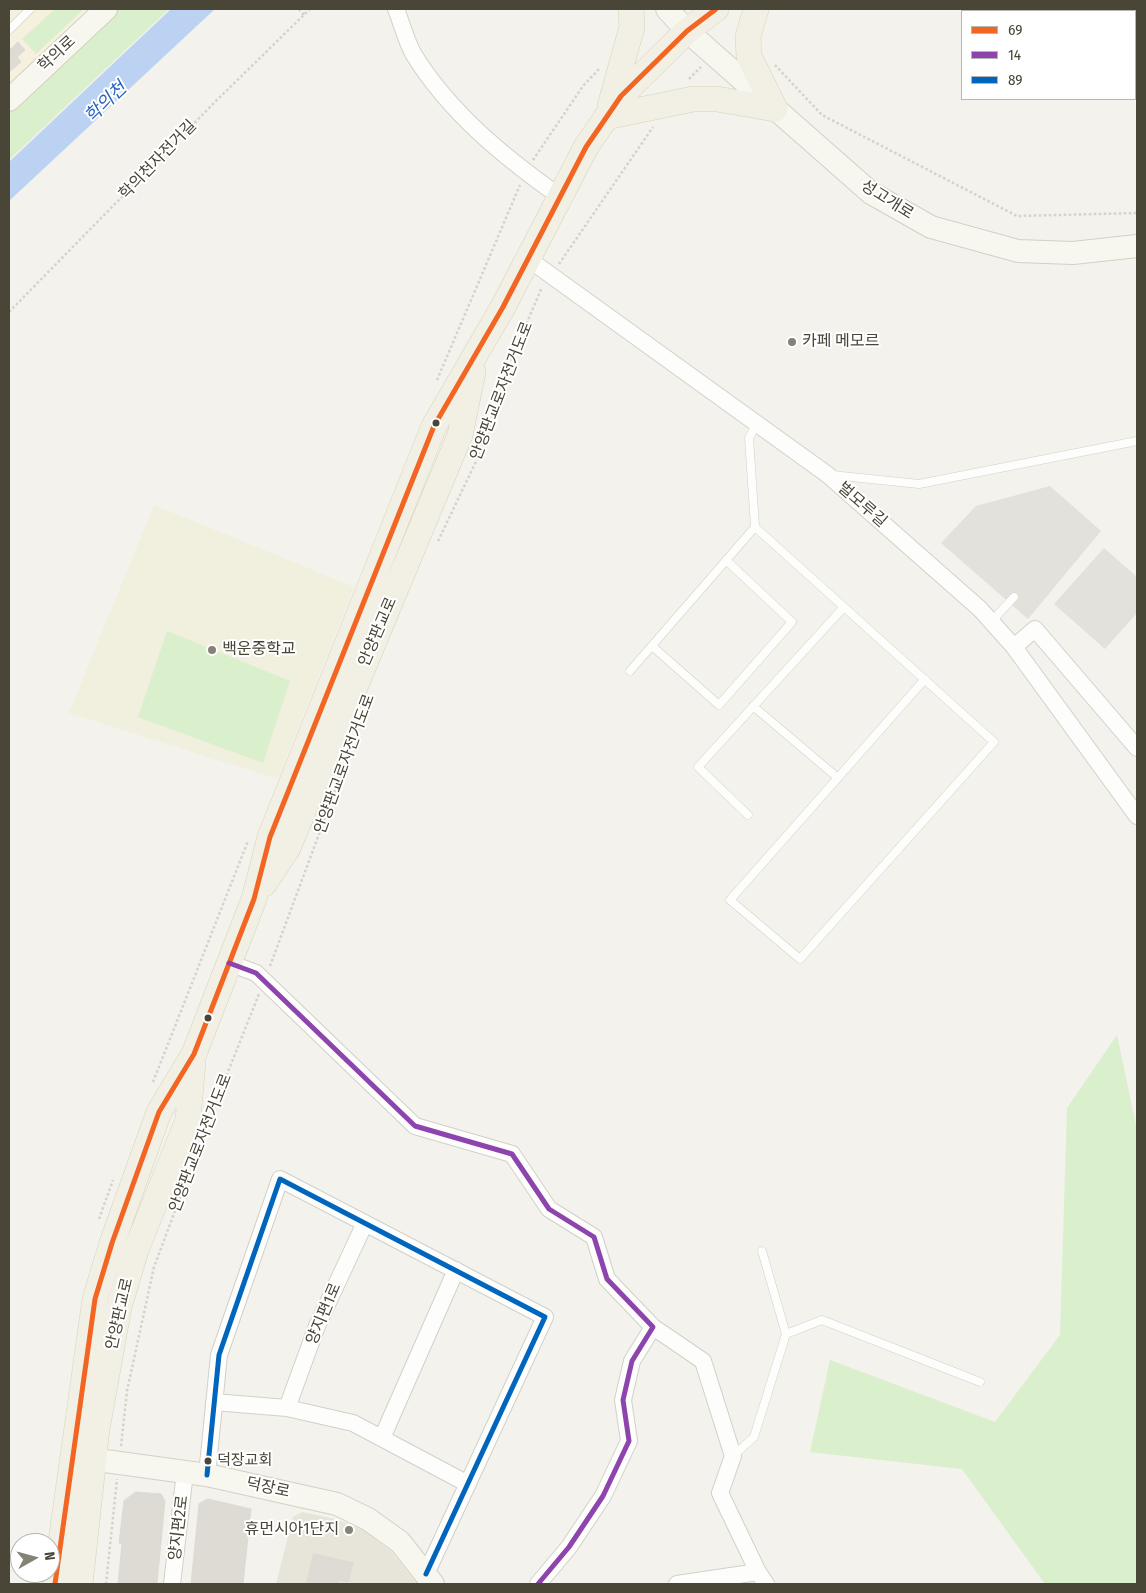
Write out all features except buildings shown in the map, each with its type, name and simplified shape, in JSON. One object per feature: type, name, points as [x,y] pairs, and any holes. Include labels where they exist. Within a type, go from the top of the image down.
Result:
[{"type":"main road","points":[[631,9],[632,27],[606,117],[686,100],[717,98],[775,109]]},
{"type":"main road","name":"안양판교로","points":[[80,1584],[84,1458],[95,1299],[112,1243],[159,1112],[194,1054],[254,899],[270,837],[434,426],[503,307],[586,147],[606,117],[621,96],[688,31],[716,9]]},
{"type":"main road","points":[[756,9],[748,37],[749,56],[775,109]]},
{"type":"main road","name":"안양판교로","points":[[55,1584],[84,1458]]},
{"type":"street","name":"학의로","points":[[11,93],[106,9]]},
{"type":"street","points":[[396,9],[413,54],[449,103],[513,163],[559,196]]},
{"type":"street","name":"성고개로","points":[[667,9],[688,31],[871,194],[931,227],[1018,251],[1073,253],[1137,246]]},
{"type":"street","name":"벌모루길","points":[[527,258],[828,474],[980,609],[1014,647],[1137,816]]},
{"type":"street","points":[[1014,647],[1035,629],[1137,748]]},
{"type":"street","points":[[229,962],[256,972],[415,1126],[512,1154],[550,1209],[594,1237],[607,1279],[653,1327],[703,1361],[733,1456],[720,1493],[762,1578],[677,1584]]},
{"type":"street","points":[[207,1475],[219,1355],[280,1179],[545,1316],[468,1484],[429,1579]]},
{"type":"street","name":"양지편1로","points":[[287,1408],[317,1326],[365,1223]]},
{"type":"street","points":[[382,1438],[456,1270]]},
{"type":"street","points":[[538,1584],[569,1547],[603,1496],[630,1441],[623,1400],[632,1362],[653,1327]]},
{"type":"street","points":[[214,1402],[287,1408],[353,1423],[468,1484]]},
{"type":"street","name":"덕장로","points":[[84,1458],[207,1475],[337,1504],[368,1519],[400,1542],[429,1579]]},
{"type":"street","name":"양지편2로","points":[[172,1584],[185,1472]]},
{"type":"lane","points":[[9,30],[30,9]]},
{"type":"lane","points":[[757,423],[749,438],[755,527],[925,679],[994,742],[800,959],[730,900],[925,679]]},
{"type":"lane","points":[[828,474],[919,484],[1137,440]]},
{"type":"lane","points":[[630,671],[755,527]]},
{"type":"lane","points":[[652,646],[719,705],[792,622],[726,560]]},
{"type":"lane","points":[[991,622],[1014,597]]},
{"type":"lane","points":[[748,814],[698,767],[844,607]]},
{"type":"lane","points":[[753,706],[838,778]]},
{"type":"lane","points":[[733,1456],[754,1437],[786,1334],[762,1251]]},
{"type":"lane","points":[[786,1334],[822,1320],[980,1382]]},
{"type":"path","points":[[299,9],[304,15]]},
{"type":"path","name":"학의천자전거길","points":[[9,312],[212,105],[310,9]]},
{"type":"path","points":[[686,100],[689,79],[714,54]]},
{"type":"path","points":[[773,62],[822,115],[1017,216],[1137,213]]},
{"type":"path","name":"안양판교로자전거도로","points":[[436,547],[482,449],[514,353],[542,287],[653,127],[661,122]]},
{"type":"path","name":"안양판교로자전거도로","points":[[208,1123],[345,764]]},
{"type":"path","name":"안양판교로자전거도로","points":[[106,1584],[127,1390],[154,1267],[191,1168]]},
{"type":"shaded area","points":[[9,9],[87,9],[9,86]]},
{"type":"shaded area","points":[[1050,486],[1101,531],[1028,619],[941,543],[976,506]]},
{"type":"shaded area","name":"백운중학교","points":[[154,505],[354,587],[278,779],[69,713]]},
{"type":"shaded area","points":[[1104,548],[1137,577],[1137,613],[1105,649],[1054,604]]},
{"type":"shaded area","points":[[302,1512],[335,1519],[362,1529],[391,1551],[417,1584],[276,1584],[293,1517]]},
{"type":"green space","points":[[55,9],[84,9],[36,54],[22,39]]},
{"type":"green space","points":[[116,9],[169,9],[9,160],[9,110]]},
{"type":"green space","points":[[167,631],[290,681],[263,763],[138,717]]},
{"type":"green space","points":[[1117,1035],[1137,1130],[1137,1584],[1045,1584],[962,1469],[810,1452],[830,1360],[995,1422],[1060,1335],[1067,1108]]},
{"type":"water","name":"학의천","points":[[171,9],[215,9],[9,201],[9,162]]},
{"type":"transit line","name":"69","points":[[55,1584],[95,1299],[112,1243],[159,1112],[194,1054],[254,899],[270,837],[434,426],[503,307],[586,147],[621,96],[687,31],[716,9]]},
{"type":"transit line","name":"14","points":[[229,963],[256,973],[415,1126],[512,1154],[549,1209],[594,1237],[607,1279],[653,1327],[632,1361],[623,1400],[629,1441],[603,1496],[569,1547],[538,1584]]},
{"type":"transit line","name":"89","points":[[207,1475],[219,1355],[280,1179],[545,1317],[426,1574]]},
{"type":"place","name":"카페 메모르","points":[[792,342]]},
{"type":"place","name":"백운중학교","points":[[212,650]]},
{"type":"place","name":"덕장교회","points":[[208,1461]]},
{"type":"place","name":"휴먼시아1단지","points":[[349,1530]]}]
